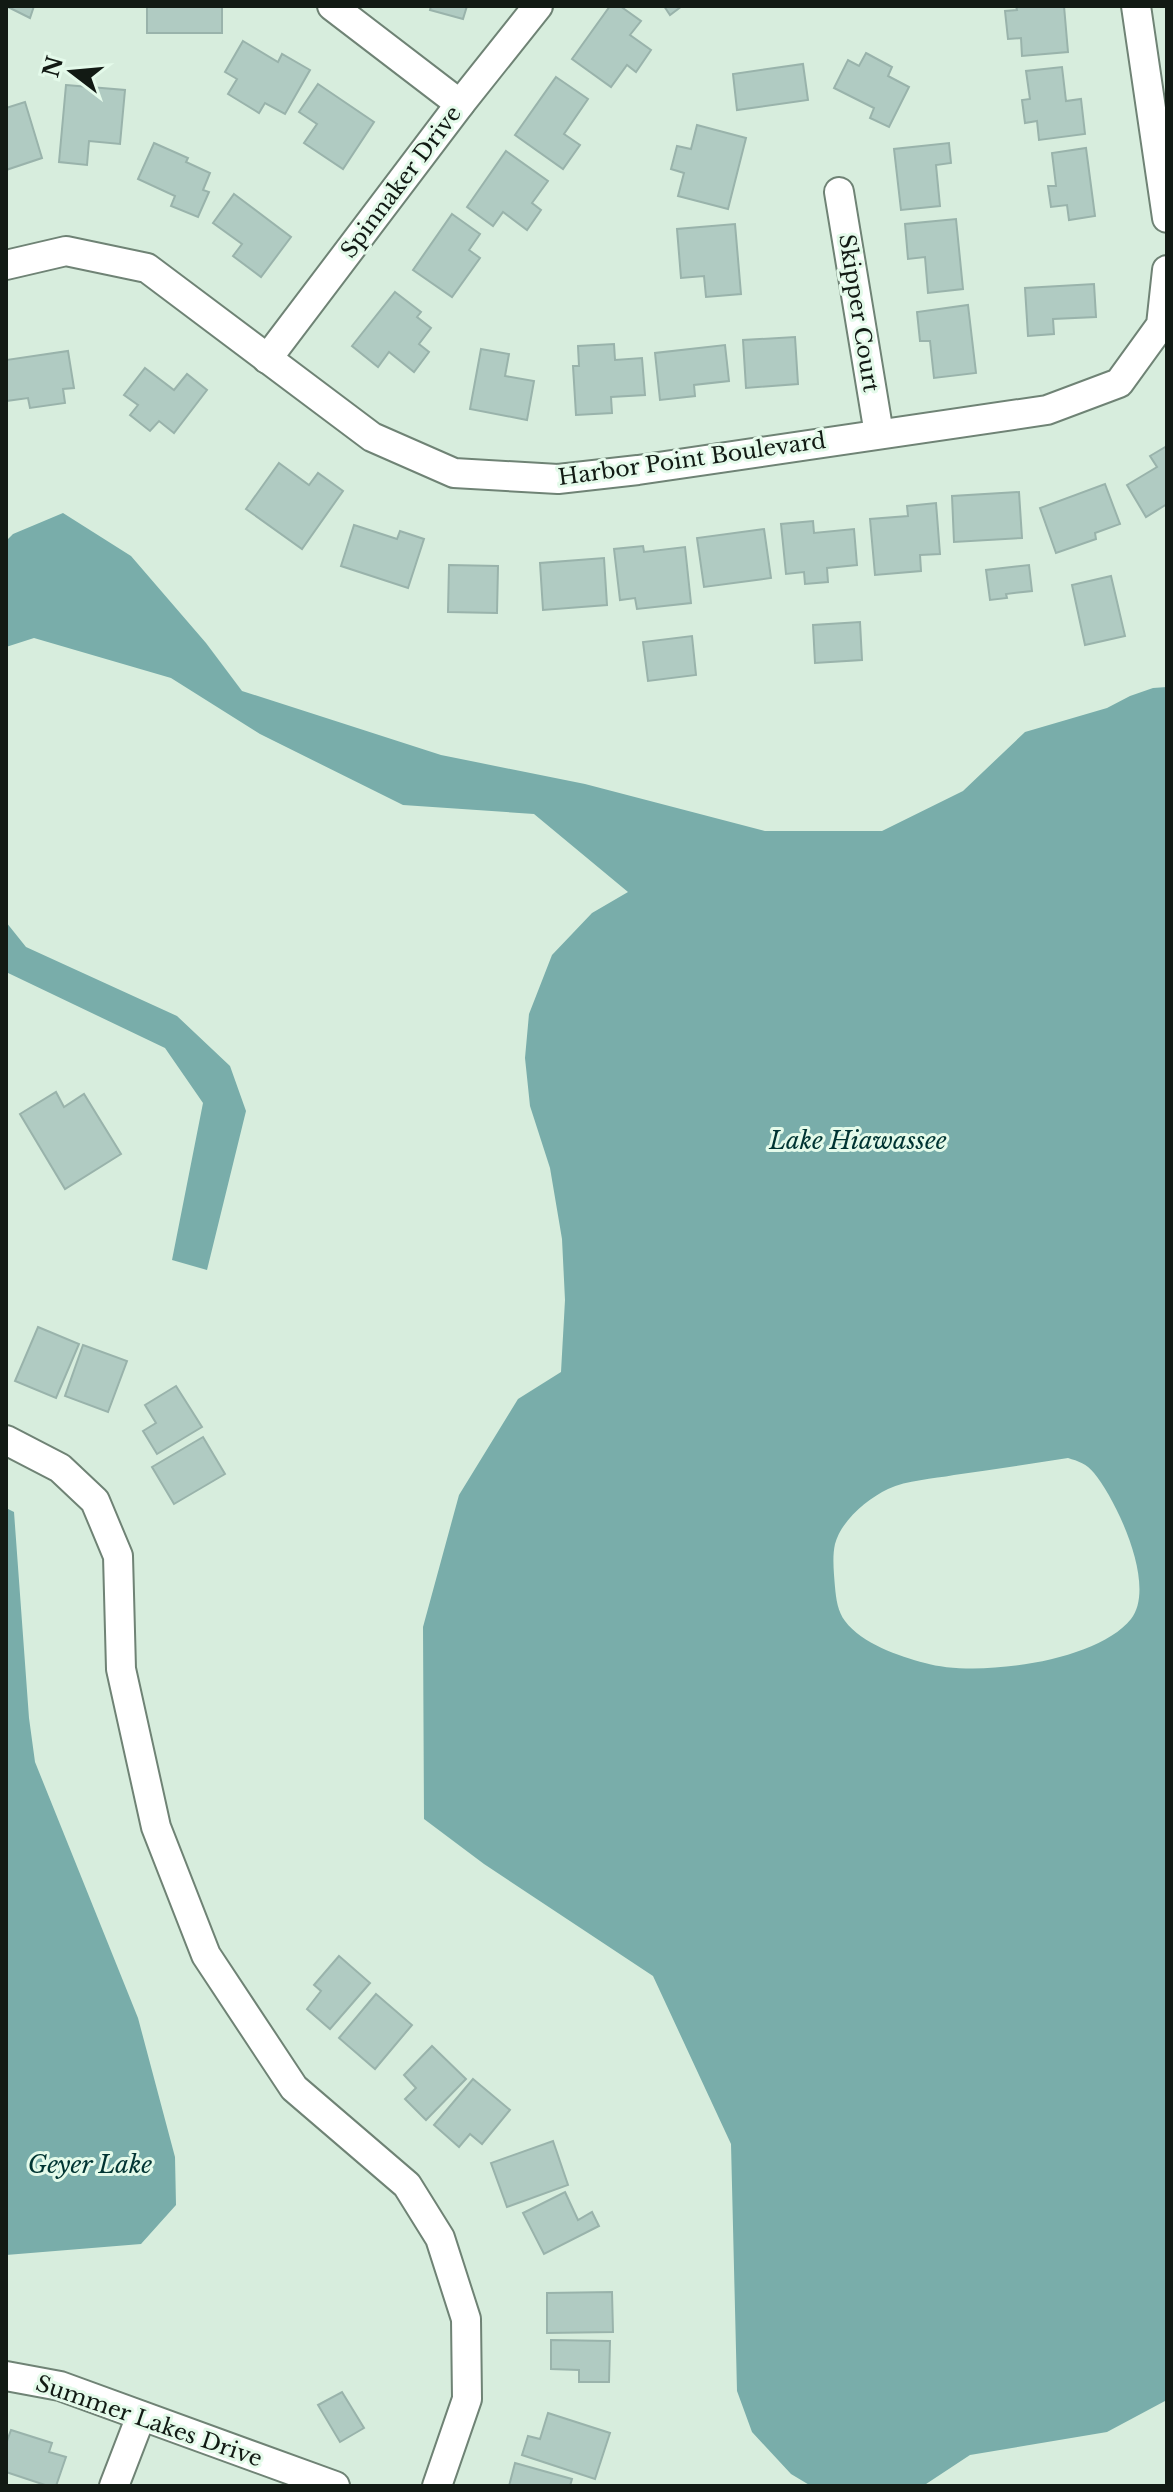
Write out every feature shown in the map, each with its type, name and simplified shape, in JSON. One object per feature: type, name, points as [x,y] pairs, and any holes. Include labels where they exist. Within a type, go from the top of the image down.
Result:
[{"type":"street","points":[[332,6],[460,104]]},
{"type":"street","name":"Spinnaker Drive","points":[[267,359],[538,6]]},
{"type":"street","points":[[1136,6],[1167,218]]},
{"type":"street","name":"Skipper Court","points":[[839,192],[879,434]]},
{"type":"street","name":"Harbor Point Boulevard","points":[[6,265],[66,251],[147,268],[372,437],[454,473],[558,479],[1047,410],[1119,383],[1161,325],[1167,270]]},
{"type":"street","points":[[6,1440],[60,1468],[95,1501],[118,1556],[121,1669],[146,1784],[156,1827],[206,1955],[294,2088],[407,2185],[440,2238],[466,2319],[467,2399],[437,2486]]},
{"type":"street","name":"Summer Lakes Drive","points":[[6,2376],[60,2386],[335,2486]]},
{"type":"street","points":[[114,2486],[141,2416]]},
{"type":"water","name":"Lake Hiawassee","points":[[63,513],[131,556],[206,643],[242,691],[441,755],[585,784],[765,831],[882,831],[963,791],[1025,732],[1107,708],[1153,688],[1167,687],[1165,2401],[1107,2432],[970,2455],[923,2486],[811,2486],[791,2474],[752,2432],[737,2391],[731,2144],[653,1976],[484,1864],[424,1819],[423,1627],[459,1495],[518,1399],[561,1372],[565,1300],[562,1239],[550,1168],[530,1106],[525,1058],[529,1014],[552,955],[592,913],[628,892],[534,814],[403,805],[260,734],[171,678],[34,638],[6,647],[6,541],[13,534]],"holes":[[[1068,1458],[1088,1467],[1103,1486],[1123,1523],[1137,1566],[1138,1604],[1131,1619],[1114,1634],[1092,1646],[1034,1663],[1004,1667],[947,1667],[893,1653],[871,1643],[845,1621],[836,1596],[835,1544],[849,1519],[872,1499],[895,1486],[912,1482]]]},
{"type":"water","points":[[6,922],[26,947],[177,1016],[230,1066],[246,1111],[207,1270],[172,1260],[203,1103],[165,1048],[6,972]]},
{"type":"water","name":"Geyer Lake","points":[[6,1508],[14,1512],[35,1762],[138,2018],[175,2157],[176,2205],[141,2244],[6,2255]]},
{"type":"building","points":[[6,6],[34,6],[30,18]]},
{"type":"building","points":[[147,6],[222,6],[222,33],[147,33]]},
{"type":"building","points":[[431,6],[467,6],[463,19],[430,10]]},
{"type":"building","points":[[610,6],[620,6],[641,21],[630,35],[651,50],[636,72],[627,65],[611,87],[572,59]]},
{"type":"building","points":[[664,6],[682,6],[670,15]]},
{"type":"building","points":[[1016,6],[1064,6],[1068,52],[1022,56],[1021,38],[1008,39],[1005,11],[1017,10]]},
{"type":"building","points":[[243,41],[278,62],[282,54],[310,70],[285,114],[265,103],[259,113],[228,94],[237,79],[225,72]]},
{"type":"building","points":[[866,53],[892,67],[888,76],[909,87],[889,127],[870,118],[874,108],[834,88],[848,60],[859,66]]},
{"type":"building","points":[[803,64],[808,100],[737,110],[733,74]]},
{"type":"building","points":[[1062,67],[1066,101],[1081,99],[1085,134],[1039,140],[1037,121],[1025,123],[1022,100],[1030,99],[1026,71]]},
{"type":"building","points":[[556,77],[588,99],[564,134],[580,145],[563,169],[515,135]]},
{"type":"building","points":[[318,84],[374,122],[343,169],[304,143],[317,124],[299,112]]},
{"type":"building","points":[[66,85],[125,90],[120,144],[89,141],[87,165],[59,162]]},
{"type":"building","points":[[25,102],[42,158],[6,170],[6,108]]},
{"type":"building","points":[[697,125],[746,138],[728,209],[678,196],[684,173],[671,169],[677,146],[691,149]]},
{"type":"building","points":[[154,143],[188,158],[186,162],[210,173],[203,190],[209,192],[198,217],[171,206],[175,196],[138,179]]},
{"type":"building","points":[[949,143],[951,163],[936,165],[940,206],[901,210],[894,149]]},
{"type":"building","points":[[1086,148],[1095,216],[1069,220],[1067,205],[1051,207],[1048,186],[1056,186],[1052,153]]},
{"type":"building","points":[[506,151],[548,181],[532,203],[541,210],[527,230],[503,212],[493,226],[467,207]]},
{"type":"building","points":[[234,194],[291,237],[261,277],[233,256],[242,244],[213,223]]},
{"type":"building","points":[[452,214],[480,234],[469,250],[480,258],[452,297],[413,270]]},
{"type":"building","points":[[956,219],[963,289],[928,293],[925,257],[908,259],[905,224]]},
{"type":"building","points":[[735,224],[741,294],[706,297],[704,276],[681,278],[677,229]]},
{"type":"building","points":[[1094,284],[1096,317],[1053,319],[1054,334],[1028,336],[1025,288]]},
{"type":"building","points":[[395,292],[421,312],[417,317],[431,328],[419,344],[429,352],[414,372],[389,352],[378,367],[352,346]]},
{"type":"building","points":[[968,305],[976,373],[934,378],[930,341],[920,341],[917,312]]},
{"type":"building","points":[[795,337],[798,384],[746,388],[743,340]]},
{"type":"building","points":[[614,344],[615,360],[642,358],[645,395],[611,397],[612,413],[576,415],[573,366],[579,366],[578,346]]},
{"type":"building","points":[[725,345],[729,381],[694,385],[695,396],[660,400],[655,353]]},
{"type":"building","points":[[481,349],[509,354],[505,376],[534,381],[527,420],[470,409]]},
{"type":"building","points":[[68,351],[74,388],[63,389],[65,403],[30,408],[28,398],[6,401],[6,360]]},
{"type":"building","points":[[145,368],[174,390],[187,374],[207,390],[174,433],[159,421],[150,431],[130,415],[138,405],[124,395]]},
{"type":"building","points":[[1167,446],[1167,504],[1146,517],[1127,485],[1157,467],[1150,456]]},
{"type":"building","points":[[279,463],[309,485],[318,473],[343,491],[302,549],[246,509]]},
{"type":"building","points":[[1105,484],[1120,524],[1095,533],[1096,539],[1056,553],[1040,508]]},
{"type":"building","points":[[1019,492],[1022,538],[954,542],[952,496]]},
{"type":"building","points":[[936,503],[940,554],[920,555],[921,571],[875,575],[870,519],[908,516],[907,506]]},
{"type":"building","points":[[813,521],[814,533],[854,529],[857,565],[827,568],[828,582],[805,584],[804,572],[786,574],[781,524]]},
{"type":"building","points":[[354,525],[397,539],[400,531],[424,539],[408,588],[341,566]]},
{"type":"building","points":[[764,529],[771,578],[704,587],[697,538]]},
{"type":"building","points":[[643,546],[644,552],[685,547],[691,603],[637,609],[635,598],[620,600],[614,549]]},
{"type":"building","points":[[604,558],[607,605],[543,610],[540,563]]},
{"type":"building","points":[[449,565],[498,566],[497,613],[448,612]]},
{"type":"building","points":[[1029,565],[1032,591],[1006,594],[1007,598],[990,600],[986,570]]},
{"type":"building","points":[[1111,576],[1125,636],[1085,645],[1072,585]]},
{"type":"building","points":[[860,622],[862,660],[815,663],[813,625]]},
{"type":"building","points":[[692,636],[696,675],[648,681],[643,642]]},
{"type":"building","points":[[56,1092],[64,1107],[84,1094],[121,1154],[65,1189],[20,1114]]},
{"type":"building","points":[[38,1327],[79,1344],[56,1398],[15,1381]]},
{"type":"building","points":[[83,1345],[127,1361],[108,1412],[65,1396]]},
{"type":"building","points":[[176,1386],[202,1427],[157,1454],[143,1431],[156,1423],[145,1405]]},
{"type":"building","points":[[203,1437],[225,1474],[174,1504],[152,1467]]},
{"type":"building","points":[[339,1956],[370,1983],[330,2029],[307,2009],[321,1991],[314,1985]]},
{"type":"building","points":[[376,1994],[412,2025],[375,2069],[339,2038]]},
{"type":"building","points":[[432,2046],[466,2079],[426,2120],[405,2099],[416,2088],[404,2075]]},
{"type":"building","points":[[473,2079],[510,2110],[482,2144],[470,2134],[459,2147],[434,2125]]},
{"type":"building","points":[[553,2141],[568,2185],[507,2207],[491,2163]]},
{"type":"building","points":[[565,2192],[578,2220],[592,2212],[599,2226],[544,2254],[523,2213]]},
{"type":"building","points":[[612,2292],[613,2332],[547,2333],[547,2293]]},
{"type":"building","points":[[551,2340],[610,2341],[609,2382],[579,2382],[579,2370],[551,2369]]},
{"type":"building","points":[[342,2392],[364,2428],[340,2442],[318,2405]]},
{"type":"building","points":[[548,2413],[610,2433],[595,2479],[522,2455],[528,2436],[540,2439]]},
{"type":"building","points":[[11,2430],[52,2443],[49,2452],[66,2457],[56,2486],[6,2472],[6,2444]]},
{"type":"building","points":[[515,2463],[572,2479],[570,2486],[509,2486]]}]
